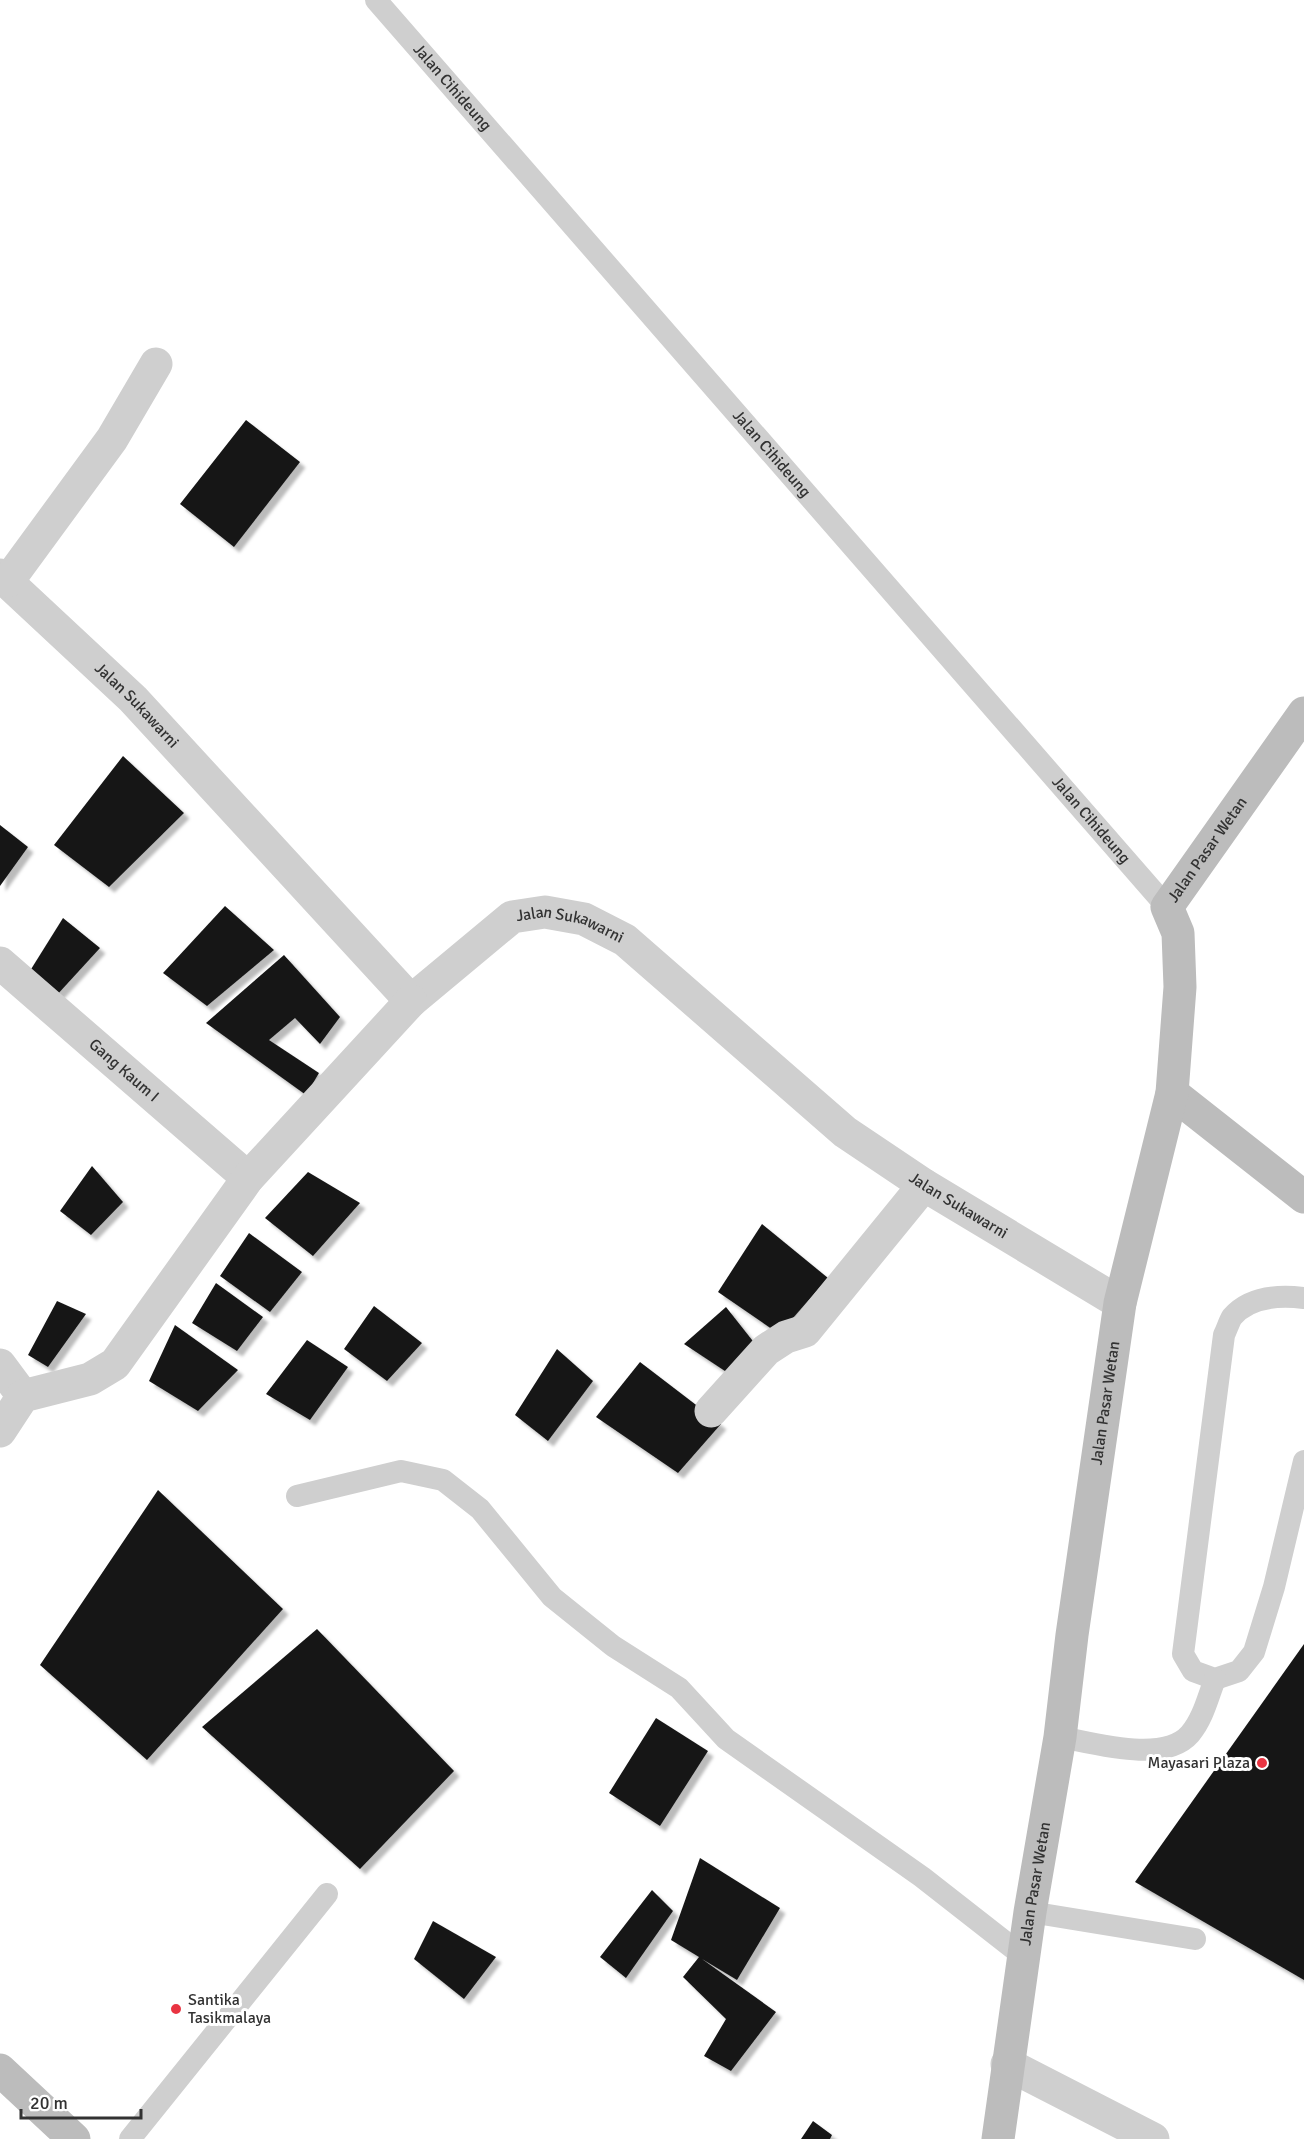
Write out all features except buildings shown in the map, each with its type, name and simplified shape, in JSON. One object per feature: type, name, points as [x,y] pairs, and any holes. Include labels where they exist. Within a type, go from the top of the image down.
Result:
[{"type":"main road","name":"Jalan Pasar Wetan","points":[[998,2139],[1023,1956],[1060,1737],[1072,1635],[1120,1303],[1172,1093],[1180,987],[1178,933],[1167,907],[1304,713]]},
{"type":"main road","points":[[1172,1093],[1304,1197]]},
{"type":"main road","points":[[0,2070],[74,2139]]},
{"type":"street","points":[[4,578],[112,439],[156,364]]},
{"type":"street","name":"Jalan Sukawarni","points":[[4,578],[133,699],[411,1001],[512,917],[545,912],[584,919],[625,940],[845,1132],[924,1185],[1120,1303]]},
{"type":"street","name":"Gang Kaum I","points":[[0,963],[248,1178]]},
{"type":"street","points":[[0,1431],[23,1396],[90,1379],[115,1364],[248,1178],[411,1001]]},
{"type":"street","points":[[711,1411],[766,1350],[786,1337],[805,1331],[924,1185]]},
{"type":"street","points":[[0,1365],[23,1396]]},
{"type":"street","points":[[1007,2064],[1153,2139]]},
{"type":"lane","name":"Jalan Cihideung","points":[[376,0],[1167,907]]},
{"type":"lane","points":[[1304,1298],[1286,1296],[1261,1298],[1232,1318],[1224,1335],[1183,1654],[1193,1671],[1215,1679],[1239,1671],[1254,1652],[1274,1587],[1304,1461]]},
{"type":"lane","points":[[297,1496],[401,1471],[443,1480],[480,1509],[552,1597],[613,1646],[679,1688],[726,1739],[922,1877],[1023,1956]]},
{"type":"lane","points":[[1060,1737],[1140,1750],[1167,1748],[1189,1736],[1200,1719],[1215,1679]]},
{"type":"lane","points":[[130,2139],[327,1894]]},
{"type":"lane","points":[[1030,1912],[1195,1940]]},
{"type":"place","name":"Mayasari Plaza","points":[[1262,1763]]},
{"type":"place","name":"Santika Tasikmalaya","points":[[176,2009]]}]
